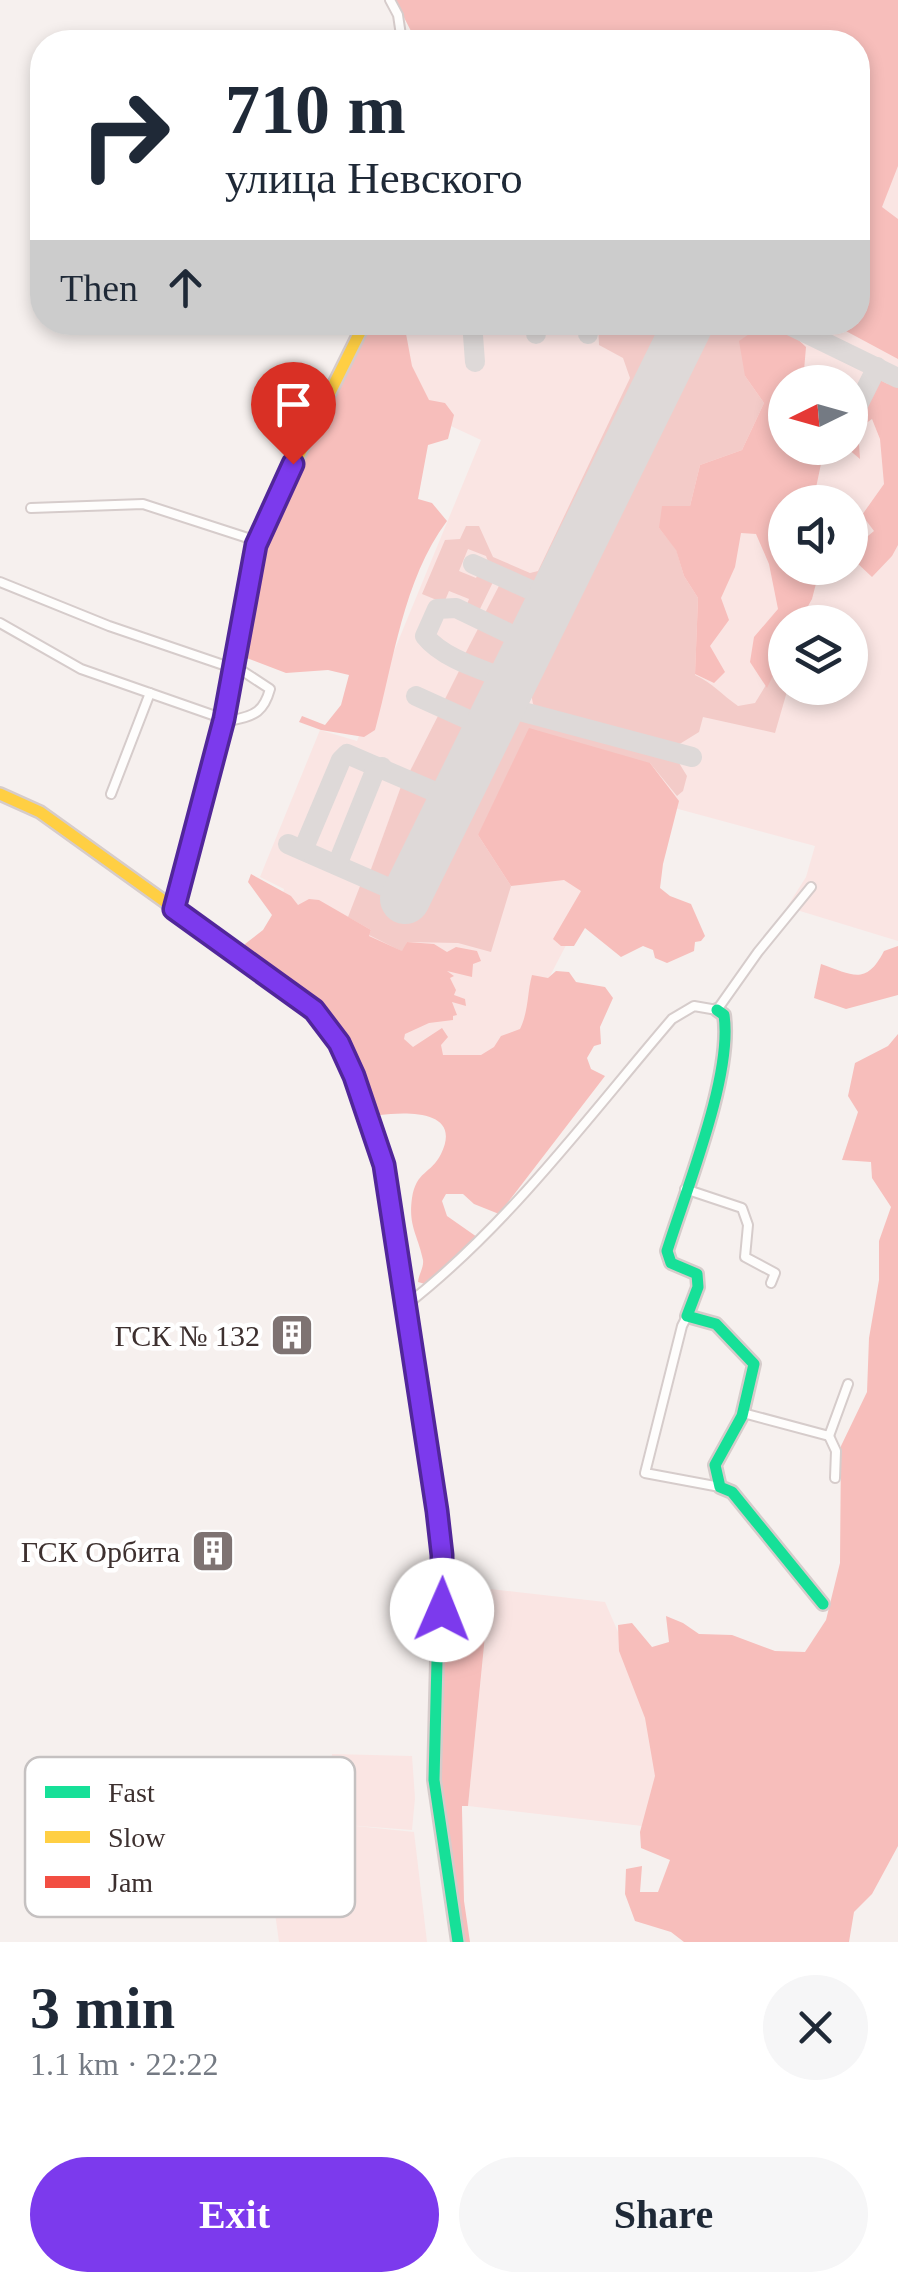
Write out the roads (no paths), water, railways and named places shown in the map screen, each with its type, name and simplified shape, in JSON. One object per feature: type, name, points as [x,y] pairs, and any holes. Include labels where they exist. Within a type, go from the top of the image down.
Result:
[{"type":"street","points":[[390,0],[400,30]]},
{"type":"street","points":[[174,909],[224,717],[257,541],[359,335]]},
{"type":"street","points":[[31,508],[143,504],[257,541]]},
{"type":"street","points":[[0,582],[109,626],[244,672],[270,689],[266,704],[254,716],[233,720],[80,670],[0,623]]},
{"type":"street","points":[[111,794],[150,693]]},
{"type":"street","points":[[0,794],[40,812],[306,1003],[339,1043],[364,1102],[384,1165],[442,1555],[434,1780],[458,1942]]},
{"type":"street","points":[[717,1010],[811,888]]},
{"type":"street","points":[[405,1306],[436,1283],[512,1209],[672,1018],[694,1006],[717,1010],[724,1015],[727,1036],[720,1079],[667,1251],[671,1263],[697,1274],[698,1287],[682,1326],[645,1473],[732,1492],[823,1604]]},
{"type":"street","points":[[685,1189],[742,1208],[748,1225],[745,1257],[775,1273],[771,1283]]},
{"type":"street","points":[[687,1316],[716,1324],[754,1364],[743,1413],[714,1465],[720,1487]]},
{"type":"street","points":[[835,1478],[836,1451],[829,1436],[848,1384]]},
{"type":"street","points":[[743,1413],[829,1436]]},
{"type":"place","name":"ГСК № 132","points":[[292,1335]]},
{"type":"place","name":"ГСК Орбита","points":[[213,1551]]}]
